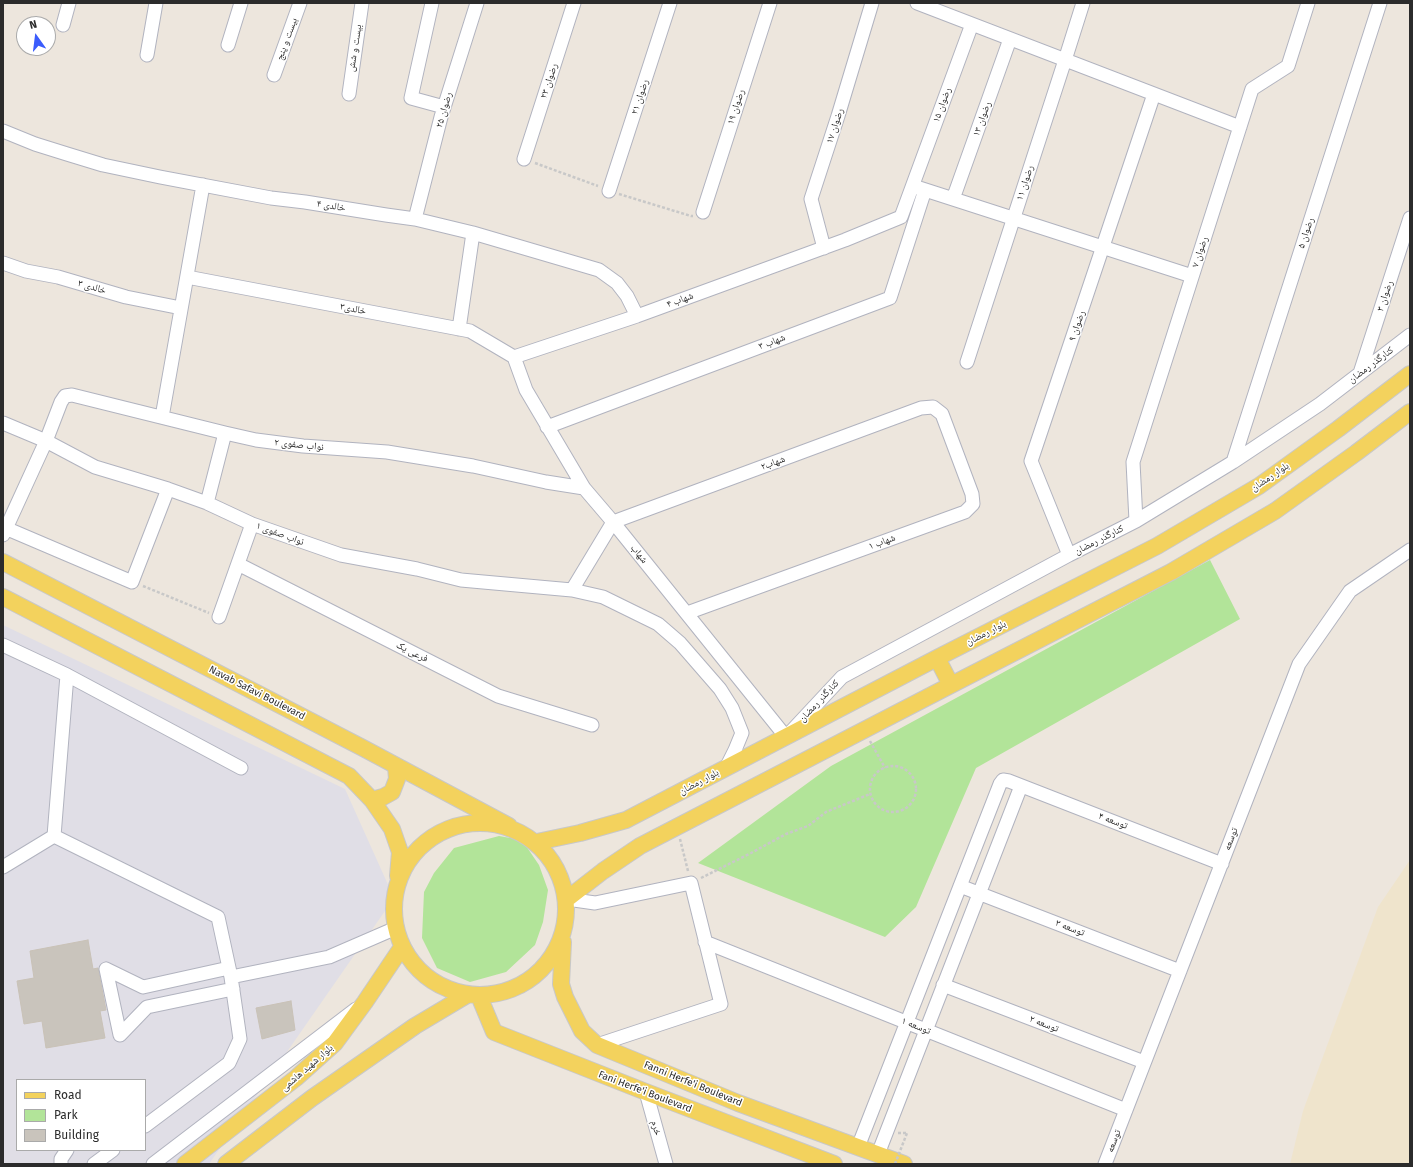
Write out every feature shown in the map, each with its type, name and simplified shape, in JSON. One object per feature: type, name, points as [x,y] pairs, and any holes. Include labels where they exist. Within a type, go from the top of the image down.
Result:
[{"type":"main road","name":"بلوار رمضان","points":[[537,842],[580,833],[626,820],[937,658],[1157,546],[1258,486],[1338,429],[1410,374]]},
{"type":"main road","points":[[537,842],[558,868],[567,899],[603,871],[640,846],[1191,561],[1275,511],[1410,412]]},
{"type":"main road","name":"Navab Safavi Boulevard","points":[[3,562],[396,766],[537,842]]},
{"type":"main road","points":[[3,597],[349,776],[372,800],[392,829],[400,852],[398,880],[394,898],[394,923],[402,946],[418,970],[440,986],[473,995],[507,992],[532,979],[551,960],[564,935]]},
{"type":"main road","points":[[937,658],[951,685]]},
{"type":"main road","points":[[372,800],[383,797],[392,792],[397,779],[396,766]]},
{"type":"main road","points":[[398,880],[415,850],[443,830],[476,822],[509,826]]},
{"type":"main road","name":"Fanni Herfe'i Boulevard","points":[[567,899],[561,984],[565,997],[582,1031],[597,1045],[738,1103],[904,1164]]},
{"type":"main road","name":"بلوار شهید هاشمی","points":[[185,1164],[296,1078],[335,1043],[366,1002],[402,946]]},
{"type":"main road","points":[[226,1164],[312,1098],[408,1030],[473,995]]},
{"type":"main road","name":"Fani Herfe'i Boulevard","points":[[473,995],[494,1032],[834,1164]]},
{"type":"street","points":[[63,25],[69,3]]},
{"type":"street","points":[[147,56],[156,3]]},
{"type":"street","points":[[228,45],[241,3]]},
{"type":"street","name":"بیست و پنج","points":[[274,75],[300,3]]},
{"type":"street","name":"بیست و شش","points":[[349,94],[362,3]]},
{"type":"street","points":[[432,3],[411,98],[444,107]]},
{"type":"street","name":"رضوان ۲۵","points":[[415,219],[444,107],[477,3]]},
{"type":"street","name":"رضوان ۲۳","points":[[524,160],[574,3]]},
{"type":"street","name":"رضوان ۲۱","points":[[609,191],[670,3]]},
{"type":"street","name":"رضوان ۱۹","points":[[703,212],[770,3]]},
{"type":"street","name":"رضوان ۱۷","points":[[824,248],[811,199],[872,3]]},
{"type":"street","points":[[917,3],[1240,127]]},
{"type":"street","name":"رضوان ۱۱","points":[[967,362],[1082,3]]},
{"type":"street","name":"رضوان ۷","points":[[1136,521],[1133,462],[1252,89],[1288,66],[1308,3]]},
{"type":"street","name":"رضوان ۵","points":[[1233,462],[1380,3]]},
{"type":"street","name":"رضوان ۱۵","points":[[919,188],[972,24]]},
{"type":"street","name":"رضوان ۱۳","points":[[953,199],[1010,39]]},
{"type":"street","name":"رضوان ۹","points":[[1069,555],[1032,461],[1154,94]]},
{"type":"street","name":"خالدی ۴","points":[[3,131],[35,144],[103,164],[271,198],[415,219],[473,232],[599,270],[616,283],[627,296],[637,316]]},
{"type":"street","points":[[162,417],[203,185]]},
{"type":"street","points":[[919,188],[1192,276]]},
{"type":"street","name":"شهاب ۴","points":[[514,357],[637,316],[824,248],[901,217],[919,188]]},
{"type":"street","name":"شهاب ۳","points":[[547,427],[890,298],[919,188]]},
{"type":"street","name":"رضوان ۳","points":[[1360,373],[1410,218]]},
{"type":"street","points":[[459,328],[473,232]]},
{"type":"street","name":"خالدی ۳","points":[[3,263],[26,271],[58,277],[126,297],[181,308]]},
{"type":"street","name":"خالدی۳","points":[[187,277],[470,330],[514,357]]},
{"type":"street","name":"کنارگذر رمضان","points":[[786,737],[842,677],[1069,555],[1136,521],[1233,462],[1320,404],[1410,334]]},
{"type":"street","name":"شهاب","points":[[514,357],[526,390],[584,488],[786,737]]},
{"type":"street","name":"نواب صفوی ۲","points":[[46,441],[61,402],[65,396],[72,395],[225,434],[256,440],[303,446],[387,452],[473,466],[546,482],[584,488]]},
{"type":"street","name":"شهاب۲","points":[[613,522],[922,408],[933,407]]},
{"type":"street","name":"شهاب ۱","points":[[687,614],[965,512],[973,504],[972,494],[942,414],[933,407]]},
{"type":"street","name":"نواب صفوی ۱","points":[[3,423],[46,441],[95,466],[168,489],[252,524],[341,555],[417,569],[461,580],[572,590],[603,597],[658,624],[680,644],[720,689],[732,708],[742,733],[726,768]]},
{"type":"street","points":[[207,504],[225,434]]},
{"type":"street","points":[[46,441],[4,530],[132,582],[168,489]]},
{"type":"street","points":[[572,590],[613,522]]},
{"type":"street","points":[[219,617],[252,524]]},
{"type":"street","name":"توسعه","points":[[1105,1164],[1299,664],[1350,591],[1410,550]]},
{"type":"street","name":"فرعی یک","points":[[238,564],[498,696],[592,725]]},
{"type":"street","points":[[3,645],[67,675],[241,768]]},
{"type":"street","points":[[54,836],[67,675]]},
{"type":"street","name":"توسعه ۴","points":[[960,886],[1000,784],[1003,780],[1009,781],[1222,864]]},
{"type":"street","points":[[878,1154],[1021,786]]},
{"type":"street","points":[[3,867],[54,836]]},
{"type":"street","points":[[54,836],[218,917],[231,978],[240,1039],[229,1062],[146,1125]]},
{"type":"street","points":[[567,899],[595,903],[691,883],[721,1004],[597,1045]]},
{"type":"street","points":[[858,1147],[960,886]]},
{"type":"street","name":"توسعه ۳","points":[[960,886],[1180,971]]},
{"type":"street","points":[[231,978],[147,1007],[120,1035],[106,969],[143,987],[231,978],[329,957],[396,928]]},
{"type":"street","name":"توسعه ۱","points":[[705,942],[1126,1110]]},
{"type":"street","name":"توسعه ۲","points":[[943,985],[1144,1062]]},
{"type":"street","points":[[143,987],[147,1007]]},
{"type":"street","points":[[153,1164],[366,1002]]},
{"type":"street","name":"خرم","points":[[646,1092],[666,1164]]},
{"type":"street","points":[[61,1164],[61,1159],[66,1151]]},
{"type":"street","points":[[94,1164],[112,1151]]},
{"type":"path","points":[[524,160],[609,191],[691,216],[703,212]]},
{"type":"path","points":[[132,582],[219,617]]},
{"type":"path","points":[[865,730],[884,768]]},
{"type":"path","points":[[892,766],[907,771],[915,784],[913,800],[908,806],[893,812],[886,811],[879,807],[873,801],[870,794],[870,786],[873,778],[884,768],[892,766]]},
{"type":"path","points":[[677,827],[691,883],[786,834],[808,826],[826,812],[870,794]]},
{"type":"path","points":[[895,1164],[907,1133]]},
{"type":"shaded area","points":[[3,625],[345,789],[394,898],[209,1164],[3,1164]]},
{"type":"shaded area","points":[[1410,860],[1410,1164],[1290,1164],[1303,1111],[1378,907]]},
{"type":"green space","points":[[1210,560],[1240,619],[976,768],[916,907],[885,937],[698,863],[831,766]]},
{"type":"green space","points":[[499,836],[522,840],[539,865],[548,890],[543,922],[535,945],[506,972],[470,982],[437,968],[422,938],[424,892],[434,873],[454,848]]},
{"type":"building","points":[[88,940],[93,969],[98,968],[106,1010],[100,1011],[105,1038],[46,1048],[42,1021],[24,1024],[17,981],[34,978],[30,951]]},
{"type":"building","points":[[291,1001],[295,1030],[262,1039],[256,1008]]}]
